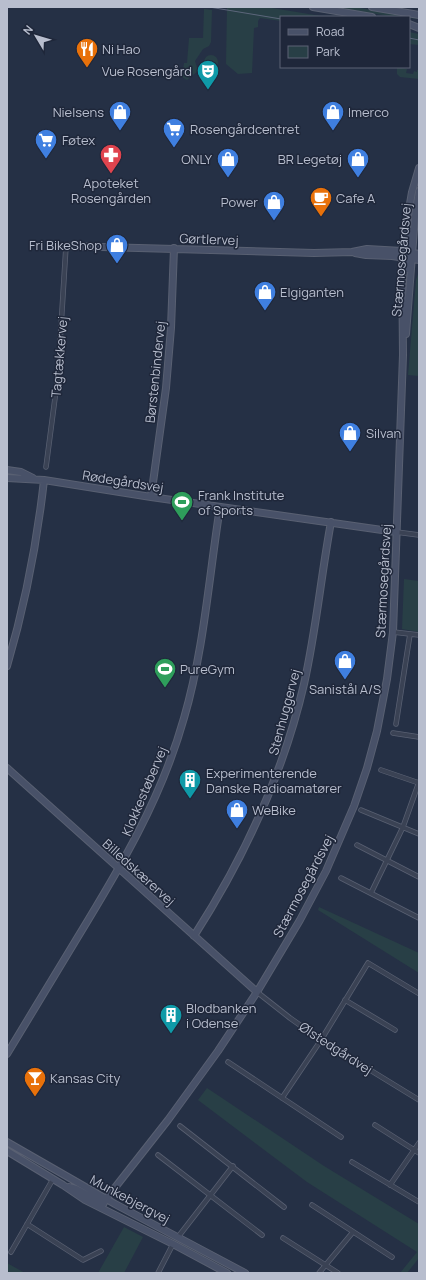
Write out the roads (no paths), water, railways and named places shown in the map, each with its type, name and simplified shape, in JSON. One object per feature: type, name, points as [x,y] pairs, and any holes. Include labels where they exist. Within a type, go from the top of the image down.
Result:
[{"type":"street","points":[[313,7],[366,16]]},
{"type":"street","points":[[372,7],[419,15]]},
{"type":"street","name":"Stærmosegårdsvej","points":[[101,1208],[106,1199],[168,1120],[218,1051],[257,992],[300,920],[326,871],[354,806],[367,768],[378,731],[393,632],[403,355],[412,192],[419,168]]},
{"type":"street","name":"Stærmosegårdsvej","points":[[403,355],[407,322],[409,255],[419,190]]},
{"type":"street","name":"Gørtlervej","points":[[66,246],[286,252],[352,252],[367,249],[409,255],[419,260]]},
{"type":"street","name":"Tagtækkervej","points":[[46,467],[58,375],[66,246]]},
{"type":"street","name":"Børstenbindervej","points":[[151,497],[167,380],[171,328],[174,248]]},
{"type":"street","name":"Rødegårdsvej","points":[[7,470],[21,472],[37,479]]},
{"type":"street","points":[[7,473],[16,475],[21,472]]},
{"type":"street","name":"Rødegårdsvej","points":[[7,478],[37,479],[151,497],[419,535]]},
{"type":"street","points":[[7,666],[25,600],[44,480]]},
{"type":"street","name":"Klokkestøbervej","points":[[7,1054],[119,869],[157,795],[171,761],[185,717],[198,654],[220,507]]},
{"type":"street","name":"Stenhuggervej","points":[[194,936],[217,900],[240,858],[259,818],[284,754],[303,690],[311,651],[331,522]]},
{"type":"street","points":[[393,632],[419,635]]},
{"type":"street","points":[[396,724],[410,634]]},
{"type":"street","points":[[393,733],[419,737]]},
{"type":"street","name":"Billedskærervej","points":[[7,768],[257,992]]},
{"type":"street","points":[[371,894],[403,827],[419,783],[381,770]]},
{"type":"street","points":[[413,798],[419,800]]},
{"type":"street","points":[[361,810],[419,834]]},
{"type":"street","points":[[357,845],[419,877]]},
{"type":"street","points":[[341,878],[419,918]]},
{"type":"street","points":[[282,1098],[321,1040],[368,963],[418,994]]},
{"type":"street","name":"Ølstedgårdvej","points":[[257,992],[321,1040],[419,1100]]},
{"type":"street","points":[[345,1000],[395,1030]]},
{"type":"street","points":[[228,1062],[341,1137]]},
{"type":"street","points":[[375,1125],[419,1153]]},
{"type":"street","points":[[180,1126],[284,1207]]},
{"type":"street","name":"Munkebjergvej","points":[[7,1142],[106,1199],[245,1273]]},
{"type":"street","points":[[390,1185],[419,1143]]},
{"type":"street","name":"Munkebjergvej","points":[[7,1151],[101,1208],[227,1273]]},
{"type":"street","points":[[158,1155],[262,1235]]},
{"type":"street","points":[[352,1162],[419,1202]]},
{"type":"street","points":[[178,1237],[233,1166]]},
{"type":"street","points":[[11,1252],[53,1179]]},
{"type":"street","points":[[63,1185],[76,1189],[102,1203],[106,1199]]},
{"type":"street","points":[[312,1205],[392,1257]]},
{"type":"street","points":[[27,1224],[83,1260],[101,1251]]},
{"type":"street","points":[[319,1273],[353,1232]]},
{"type":"street","points":[[283,1238],[338,1273]]},
{"type":"street","points":[[158,1273],[173,1244]]},
{"type":"tram line","points":[[209,7],[280,19]]},
{"type":"tram line","points":[[410,38],[419,40]]},
{"type":"place","name":"Ni Hao","points":[[87,68]]},
{"type":"place","name":"Vue Rosengård","points":[[208,90]]},
{"type":"place","name":"Nielsens","points":[[120,132]]},
{"type":"place","name":"Imerco","points":[[333,132]]},
{"type":"place","name":"Rosengårdcentret","points":[[174,148]]},
{"type":"place","name":"Føtex","points":[[46,160]]},
{"type":"place","name":"Apoteket Rosengården","points":[[111,174]]},
{"type":"place","name":"ONLY","points":[[228,178]]},
{"type":"place","name":"BR Legetøj","points":[[358,178]]},
{"type":"place","name":"Cafe A","points":[[321,218]]},
{"type":"place","name":"Power","points":[[274,222]]},
{"type":"place","name":"Fri BikeShop","points":[[117,264]]},
{"type":"place","name":"Elgiganten","points":[[265,312]]},
{"type":"place","name":"Silvan","points":[[350,452]]},
{"type":"place","name":"Frank Institute of Sports","points":[[182,522]]},
{"type":"place","name":"Sanistål A/S","points":[[345,680]]},
{"type":"place","name":"PureGym","points":[[165,688]]},
{"type":"place","name":"Experimenterende Danske Radioamatører","points":[[190,800]]},
{"type":"place","name":"WeBike","points":[[237,830]]},
{"type":"place","name":"Blodbanken i Odense","points":[[171,1034]]},
{"type":"place","name":"Kansas City","points":[[35,1098]]}]
